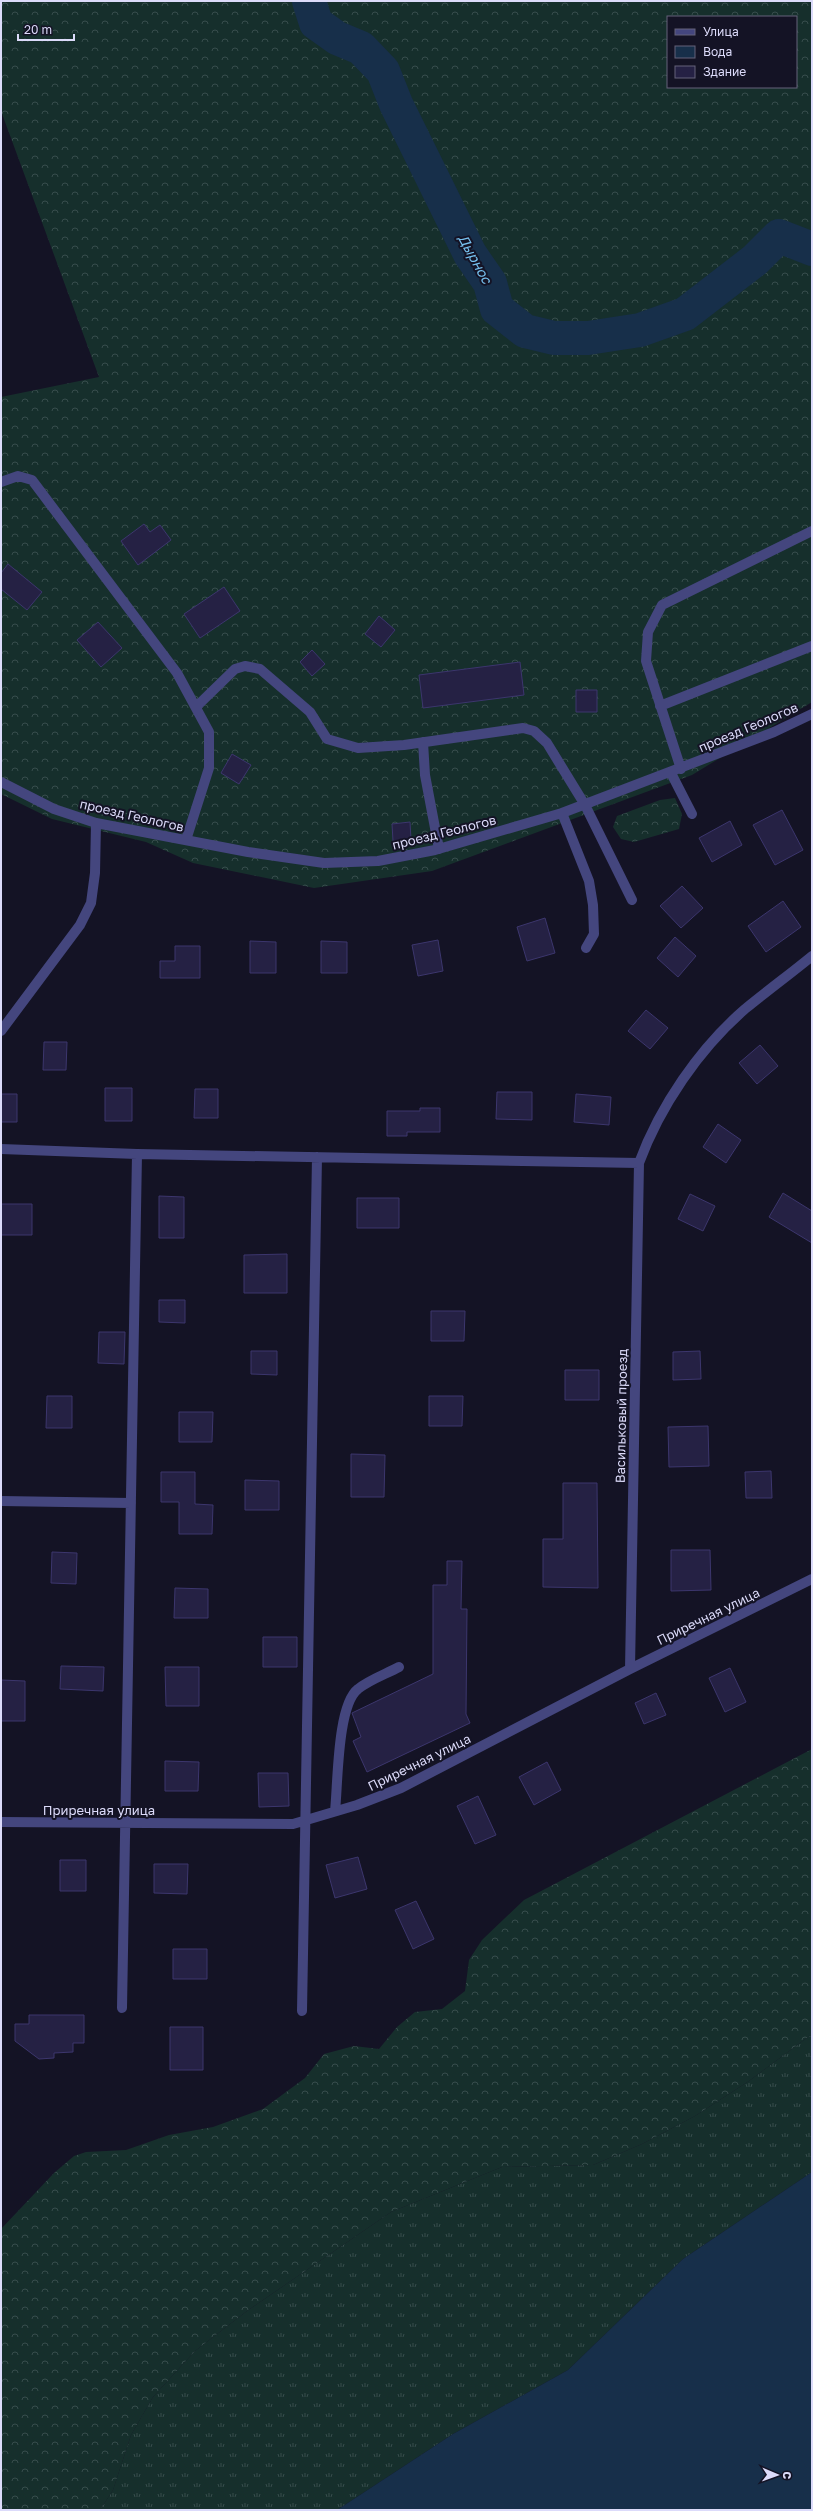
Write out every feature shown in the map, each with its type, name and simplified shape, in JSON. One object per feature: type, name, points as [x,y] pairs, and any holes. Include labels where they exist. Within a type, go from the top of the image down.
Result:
[{"type":"street","points":[[1,482],[18,476],[32,480],[177,673],[209,732],[209,768],[186,840]]},
{"type":"street","points":[[692,814],[676,771],[660,706],[646,662],[648,632],[662,605],[812,531]]},
{"type":"street","points":[[660,706],[812,646]]},
{"type":"street","points":[[196,707],[236,669],[245,666],[260,669],[310,712],[327,739],[358,748],[423,742],[523,728],[534,731],[547,743],[585,805],[632,900]]},
{"type":"street","name":"проезд Геологов","points":[[1,782],[54,809],[96,823],[186,840],[324,862],[378,861],[439,849],[562,813],[676,771],[774,732],[812,714]]},
{"type":"street","points":[[423,742],[425,775],[439,849]]},
{"type":"street","points":[[562,813],[589,881],[593,905],[594,934],[586,948]]},
{"type":"street","points":[[1,1031],[80,925],[90,903],[95,873],[96,823]]},
{"type":"street","name":"Васильковый проезд","points":[[630,1670],[639,1163],[649,1136],[697,1061],[744,1010],[812,956]]},
{"type":"street","points":[[1,1149],[137,1154],[639,1163]]},
{"type":"street","points":[[122,2008],[137,1154]]},
{"type":"street","points":[[302,2011],[317,1157]]},
{"type":"street","points":[[1,1502],[131,1503]]},
{"type":"street","name":"Приречная улица","points":[[1,1822],[293,1824],[336,1811],[401,1788],[630,1670],[812,1579]]},
{"type":"street","points":[[336,1811],[342,1724],[347,1705],[357,1689],[399,1667]]},
{"type":"green space","points":[[1,1],[812,1],[812,702],[692,775],[432,871],[314,888],[193,863],[146,842],[52,819],[1,794],[1,397],[99,377],[1,111]]},
{"type":"green space","points":[[675,798],[682,814],[679,829],[634,842],[621,839],[613,827],[617,816],[660,800]]},
{"type":"green space","points":[[812,1749],[812,2034],[749,2081],[695,2116],[642,2144],[593,2165],[502,2167],[391,2212],[247,2311],[195,2351],[153,2397],[131,2435],[113,2490],[100,2510],[1,2510],[1,2229],[54,2173],[74,2156],[86,2152],[126,2150],[169,2135],[213,2127],[263,2109],[305,2078],[324,2054],[354,2046],[379,2049],[397,2027],[415,2012],[442,2009],[465,1991],[469,1960],[482,1940],[524,1900]]},
{"type":"green space","points":[[812,2034],[812,2172],[683,2259],[568,2370],[453,2434],[337,2510],[100,2510],[113,2490],[131,2435],[153,2397],[195,2351],[247,2311],[391,2212],[502,2167],[593,2165],[642,2144],[695,2116],[749,2081]]},
{"type":"water","points":[[812,2172],[812,2510],[337,2510],[453,2434],[568,2370],[683,2259]]},
{"type":"building","points":[[144,524],[150,532],[160,525],[171,540],[138,565],[121,541]]},
{"type":"building","points":[[8,564],[42,592],[27,610],[1,589],[1,573]]},
{"type":"building","points":[[224,587],[240,611],[200,638],[184,614]]},
{"type":"building","points":[[379,616],[395,630],[381,647],[365,634]]},
{"type":"building","points":[[98,622],[122,648],[101,667],[77,640]]},
{"type":"building","points":[[312,650],[325,664],[312,676],[300,662]]},
{"type":"building","points":[[520,662],[524,695],[423,708],[419,675]]},
{"type":"building","points":[[576,690],[597,690],[597,712],[576,712]]},
{"type":"building","points":[[232,754],[251,765],[239,784],[221,773]]},
{"type":"building","points":[[782,810],[803,850],[775,865],[753,825]]},
{"type":"building","points":[[730,821],[742,845],[712,862],[699,838]]},
{"type":"building","points":[[410,822],[411,840],[393,841],[392,824]]},
{"type":"building","points":[[682,886],[703,908],[681,928],[660,906]]},
{"type":"building","points":[[783,901],[801,927],[766,952],[748,926]]},
{"type":"building","points":[[545,918],[555,953],[527,961],[517,927]]},
{"type":"building","points":[[675,937],[696,956],[678,977],[657,958]]},
{"type":"building","points":[[438,940],[443,971],[418,976],[412,945]]},
{"type":"building","points":[[250,941],[276,942],[276,973],[250,973]]},
{"type":"building","points":[[321,941],[347,942],[347,973],[321,973]]},
{"type":"building","points":[[175,946],[200,946],[200,978],[160,978],[160,961],[175,961]]},
{"type":"building","points":[[646,1010],[668,1028],[650,1049],[628,1031]]},
{"type":"building","points":[[44,1042],[67,1042],[66,1070],[43,1070]]},
{"type":"building","points":[[760,1045],[778,1066],[757,1084],[739,1063]]},
{"type":"building","points":[[105,1088],[132,1088],[132,1121],[105,1121]]},
{"type":"building","points":[[195,1089],[218,1089],[218,1118],[194,1118]]},
{"type":"building","points":[[497,1092],[532,1092],[532,1120],[496,1119]]},
{"type":"building","points":[[1,1094],[17,1094],[17,1122],[1,1122]]},
{"type":"building","points":[[576,1094],[611,1097],[609,1125],[574,1122]]},
{"type":"building","points":[[420,1108],[440,1108],[440,1132],[407,1132],[407,1136],[387,1136],[387,1111],[420,1111]]},
{"type":"building","points":[[718,1124],[741,1140],[726,1163],[703,1147]]},
{"type":"building","points":[[783,1193],[812,1211],[812,1243],[769,1217]]},
{"type":"building","points":[[690,1194],[715,1206],[703,1231],[678,1219]]},
{"type":"building","points":[[159,1196],[184,1197],[184,1238],[159,1238]]},
{"type":"building","points":[[357,1198],[399,1198],[399,1228],[357,1228]]},
{"type":"building","points":[[1,1204],[32,1204],[32,1235],[1,1235]]},
{"type":"building","points":[[287,1254],[287,1293],[244,1293],[244,1255]]},
{"type":"building","points":[[159,1300],[185,1300],[185,1323],[159,1322]]},
{"type":"building","points":[[431,1311],[465,1311],[464,1341],[431,1341]]},
{"type":"building","points":[[99,1332],[125,1332],[124,1364],[98,1363]]},
{"type":"building","points":[[251,1351],[277,1351],[277,1375],[251,1374]]},
{"type":"building","points":[[700,1351],[701,1379],[673,1380],[673,1352]]},
{"type":"building","points":[[565,1370],[599,1370],[599,1400],[565,1400]]},
{"type":"building","points":[[47,1396],[72,1396],[72,1428],[46,1428]]},
{"type":"building","points":[[429,1396],[463,1396],[462,1426],[429,1426]]},
{"type":"building","points":[[179,1412],[213,1412],[212,1442],[179,1442]]},
{"type":"building","points":[[708,1426],[709,1466],[669,1467],[668,1427]]},
{"type":"building","points":[[351,1454],[385,1455],[384,1497],[351,1497]]},
{"type":"building","points":[[771,1471],[772,1498],[746,1498],[745,1472]]},
{"type":"building","points":[[161,1472],[195,1472],[195,1504],[213,1505],[212,1534],[179,1534],[179,1502],[161,1502]]},
{"type":"building","points":[[245,1480],[279,1481],[279,1510],[245,1510]]},
{"type":"building","points":[[563,1483],[597,1483],[598,1588],[543,1587],[543,1539],[563,1539]]},
{"type":"building","points":[[671,1550],[710,1550],[711,1590],[671,1591]]},
{"type":"building","points":[[52,1552],[77,1553],[76,1584],[51,1583]]},
{"type":"building","points":[[447,1561],[462,1561],[461,1609],[467,1609],[466,1714],[470,1723],[367,1772],[353,1741],[361,1737],[352,1713],[433,1674],[433,1585],[447,1585]]},
{"type":"building","points":[[175,1588],[208,1589],[208,1618],[174,1618]]},
{"type":"building","points":[[263,1637],[297,1637],[297,1667],[263,1667]]},
{"type":"building","points":[[61,1666],[104,1667],[103,1691],[60,1689]]},
{"type":"building","points":[[165,1667],[199,1667],[199,1706],[166,1706]]},
{"type":"building","points":[[730,1668],[746,1702],[725,1712],[709,1678]]},
{"type":"building","points":[[1,1680],[25,1681],[25,1721],[1,1721]]},
{"type":"building","points":[[656,1693],[666,1715],[644,1724],[635,1703]]},
{"type":"building","points":[[165,1761],[199,1762],[198,1791],[165,1791]]},
{"type":"building","points":[[547,1762],[561,1790],[534,1805],[519,1777]]},
{"type":"building","points":[[258,1773],[288,1773],[289,1806],[259,1807]]},
{"type":"building","points":[[478,1796],[496,1835],[475,1844],[457,1806]]},
{"type":"building","points":[[358,1857],[367,1889],[335,1898],[326,1865]]},
{"type":"building","points":[[60,1860],[86,1860],[86,1891],[60,1891]]},
{"type":"building","points":[[154,1864],[188,1864],[187,1894],[154,1893]]},
{"type":"building","points":[[416,1901],[434,1939],[413,1949],[395,1910]]},
{"type":"building","points":[[173,1949],[207,1949],[207,1979],[173,1979]]},
{"type":"building","points":[[29,2015],[84,2015],[84,2043],[73,2043],[73,2052],[54,2053],[54,2058],[39,2059],[15,2041],[15,2024],[29,2024]]},
{"type":"building","points":[[170,2027],[203,2027],[203,2070],[170,2070]]},
{"type":"waterway","name":"Дырнос","points":[[309,1],[316,23],[337,38],[361,48],[383,71],[396,104],[470,254],[490,283],[497,309],[525,331],[554,338],[588,338],[640,330],[685,314],[755,260],[779,236],[812,249]]}]
